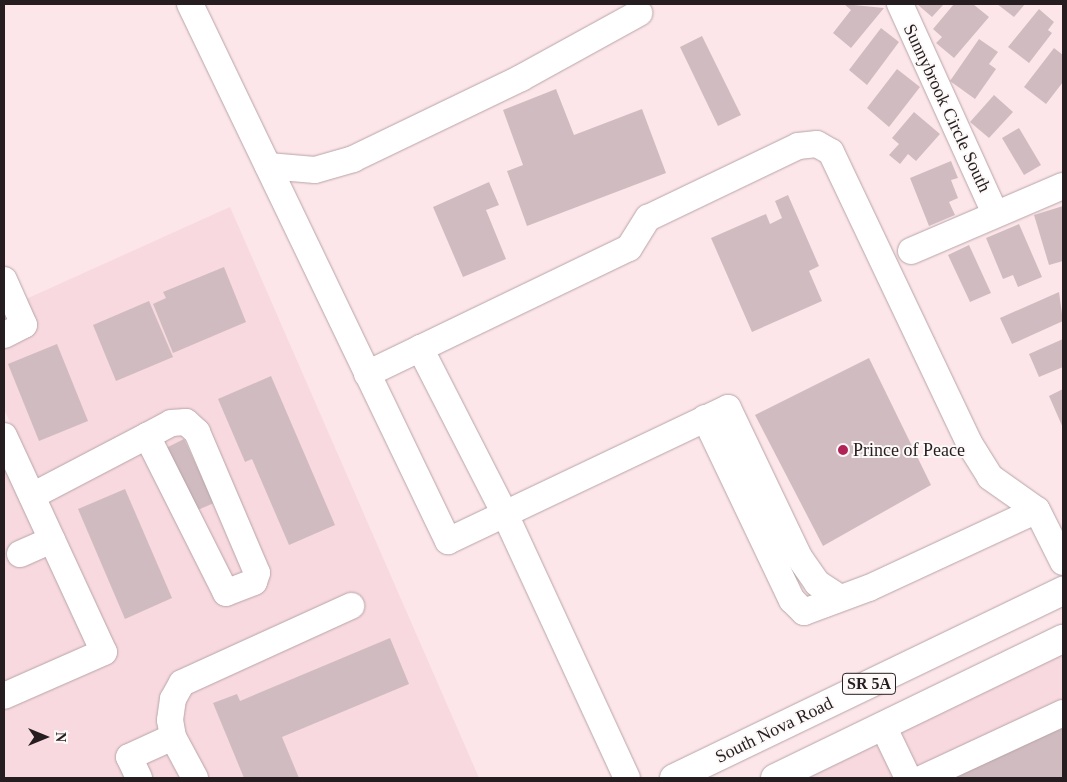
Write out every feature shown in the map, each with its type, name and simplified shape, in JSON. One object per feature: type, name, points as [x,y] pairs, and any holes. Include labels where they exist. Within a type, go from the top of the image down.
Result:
[{"type":"main road","name":"South Nova Road","points":[[674,778],[1063,590]]},
{"type":"main road","name":"SR 5A","points":[[775,778],[1063,639]]},
{"type":"street","points":[[190,4],[448,541],[717,413],[792,600],[804,612],[840,598],[1037,510]]},
{"type":"street","name":"Sunnybrook Circle South","points":[[900,4],[995,213]]},
{"type":"street","points":[[268,166],[315,170],[353,159],[522,78],[639,12]]},
{"type":"street","points":[[367,374],[629,248],[648,218],[798,146],[817,144],[831,152],[969,443],[990,477],[1037,510],[1063,562]]},
{"type":"street","points":[[910,252],[995,213],[1063,186]]},
{"type":"street","points":[[4,280],[24,326],[4,334]]},
{"type":"street","points":[[420,348],[505,514],[627,778]]},
{"type":"street","points":[[32,496],[171,423],[186,422],[197,432],[258,573],[254,582],[226,593],[147,436]]},
{"type":"street","points":[[4,436],[104,652],[4,696]]},
{"type":"street","points":[[20,554],[52,540]]},
{"type":"street","points":[[195,778],[173,737],[173,699],[182,683],[351,606]]},
{"type":"street","points":[[923,778],[1063,713]]},
{"type":"street","points":[[883,726],[908,778]]},
{"type":"street","points":[[139,778],[129,757],[173,737]]},
{"type":"shaded area","points":[[230,207],[479,778],[4,778],[4,708],[115,648],[4,409],[4,309]]},
{"type":"shaded area","points":[[4,462],[90,647],[4,685]]},
{"type":"shaded area","points":[[1063,650],[1063,778],[799,778]]},
{"type":"building","points":[[844,4],[884,8],[851,48],[833,33],[851,10]]},
{"type":"building","points":[[917,4],[944,4],[932,17]]},
{"type":"building","points":[[954,4],[973,4],[989,17],[954,58],[936,43],[942,37],[933,29]]},
{"type":"building","points":[[997,4],[1025,4],[1014,17]]},
{"type":"building","points":[[1039,9],[1054,22],[1048,30],[1052,33],[1029,63],[1008,47]]},
{"type":"building","points":[[881,28],[899,42],[867,85],[849,70]]},
{"type":"building","points":[[702,36],[741,115],[718,126],[680,47]]},
{"type":"building","points":[[979,39],[998,52],[989,64],[996,69],[975,99],[950,81]]},
{"type":"building","points":[[1054,48],[1063,55],[1063,82],[1046,104],[1024,87]]},
{"type":"building","points":[[897,69],[920,87],[889,127],[867,108]]},
{"type":"building","points":[[556,89],[574,135],[642,109],[666,173],[527,226],[507,171],[523,165],[503,110]]},
{"type":"building","points":[[994,95],[1013,112],[989,138],[970,122]]},
{"type":"building","points":[[914,112],[940,134],[916,161],[908,154],[900,164],[889,155],[899,144],[892,138]]},
{"type":"building","points":[[1019,128],[1041,165],[1024,175],[1002,138]]},
{"type":"building","points":[[951,161],[958,178],[951,180],[958,198],[949,202],[955,215],[929,226],[910,178]]},
{"type":"building","points":[[489,182],[499,205],[486,210],[506,259],[463,277],[433,207]]},
{"type":"building","points":[[788,195],[819,266],[809,271],[822,301],[752,332],[711,238],[766,214],[770,224],[782,218],[775,201]]},
{"type":"building","points":[[1063,206],[1063,261],[1049,265],[1034,215]]},
{"type":"building","points":[[1019,224],[1042,277],[1018,287],[1013,275],[1003,279],[986,238]]},
{"type":"building","points":[[969,245],[991,293],[970,302],[948,255]]},
{"type":"building","points":[[224,267],[246,322],[173,353],[153,304],[166,298],[163,292]]},
{"type":"building","points":[[1059,292],[1063,321],[1012,344],[1000,318]]},
{"type":"building","points":[[149,301],[173,357],[116,381],[93,325]]},
{"type":"building","points":[[1063,339],[1063,367],[1039,377],[1029,354]]},
{"type":"building","points":[[57,344],[88,421],[39,441],[8,364]]},
{"type":"building","name":"Prince of Peace","points":[[869,358],[931,485],[823,546],[755,415]]},
{"type":"building","points":[[271,376],[335,525],[289,545],[252,459],[245,462],[218,399]]},
{"type":"building","points":[[1063,389],[1063,428],[1049,396]]},
{"type":"building","points":[[184,439],[214,503],[193,512],[164,449]]},
{"type":"building","points":[[125,489],[172,598],[125,619],[78,509]]},
{"type":"building","points":[[390,638],[409,684],[282,737],[299,778],[244,778],[213,703],[237,694],[240,701]]},
{"type":"building","points":[[1063,728],[1063,778],[947,778]]},
{"type":"place","name":"Prince of Peace","points":[[843,450]]}]
